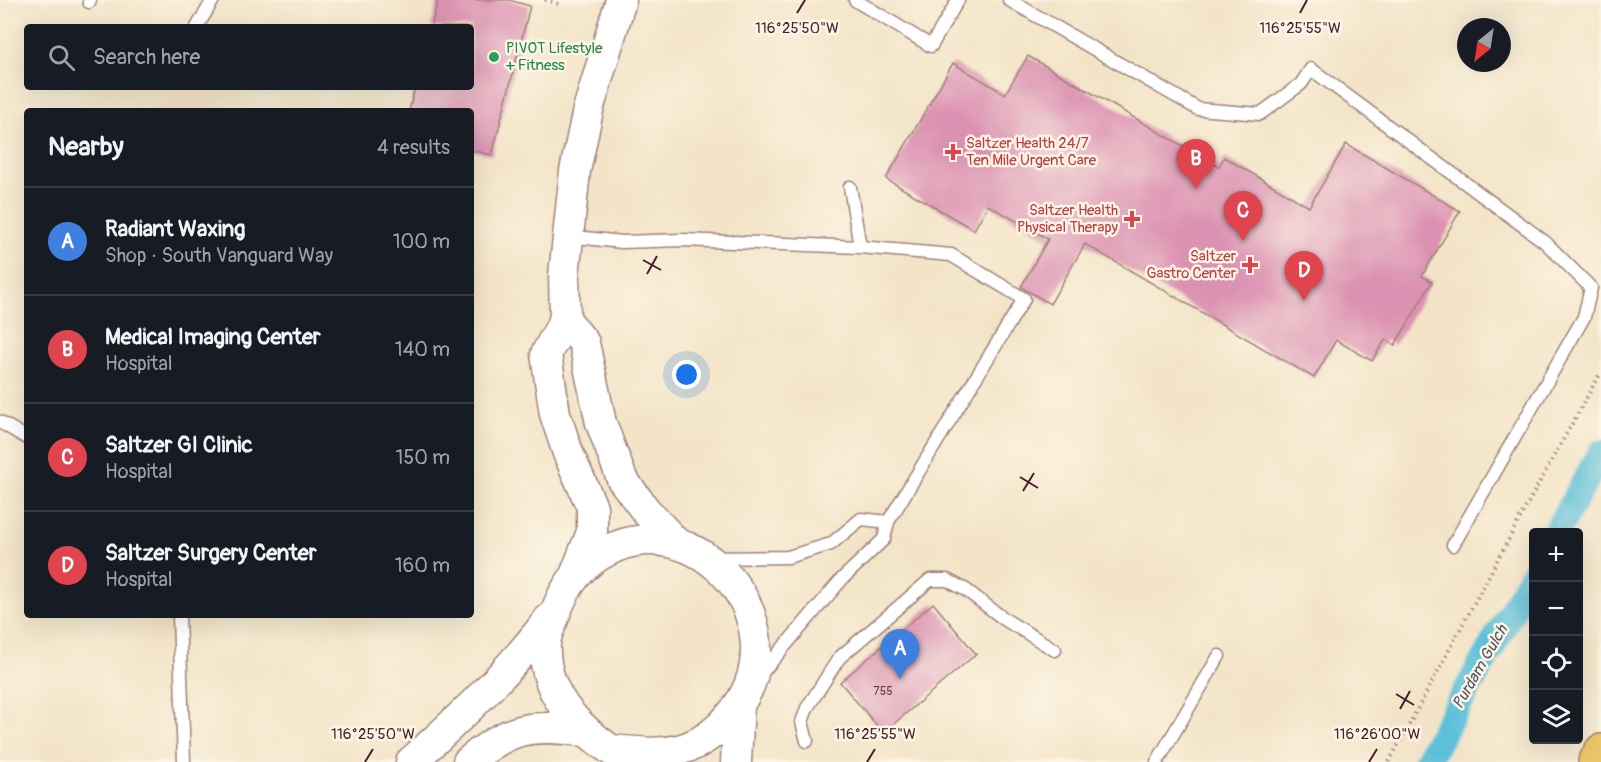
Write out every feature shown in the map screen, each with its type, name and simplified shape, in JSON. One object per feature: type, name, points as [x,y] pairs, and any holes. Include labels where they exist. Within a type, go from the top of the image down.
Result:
[{"type":"main road","points":[[1595,762],[1601,751]]},
{"type":"street","points":[[411,762],[469,710],[529,645],[556,609],[575,575],[592,532],[592,507],[568,453],[555,414],[546,354],[565,319],[567,236],[575,171],[588,110],[621,0]]},
{"type":"street","points":[[565,319],[584,343],[601,423],[622,479],[646,511],[677,544]]},
{"type":"street","points":[[575,575],[595,558],[633,543],[655,541],[677,544],[708,558],[729,576],[745,601],[753,629],[755,647],[736,762]]},
{"type":"street","points":[[556,609],[545,641],[548,671],[560,700],[583,731],[620,756],[657,753],[688,747],[718,730],[746,694]]},
{"type":"street","points":[[468,762],[495,739],[542,726],[583,731]]},
{"type":"lane","points":[[199,24],[213,0]]},
{"type":"lane","points":[[855,0],[932,45],[958,0]]},
{"type":"lane","points":[[1009,0],[1198,109],[1260,114],[1301,84],[1311,69],[1545,242],[1591,288],[1584,317],[1453,545]]},
{"type":"lane","points":[[850,187],[860,247]]},
{"type":"lane","points":[[567,236],[622,242],[682,240],[860,247],[951,255],[1024,299],[888,522],[884,539],[842,579],[746,694]]},
{"type":"lane","points":[[0,422],[24,436]]},
{"type":"lane","points":[[708,558],[788,557],[831,544],[861,519],[888,522]]},
{"type":"lane","points":[[807,741],[802,722],[807,708],[839,658],[930,580],[947,580],[966,590],[1004,619],[1055,650]]},
{"type":"lane","points":[[179,618],[184,762]]},
{"type":"lane","points":[[1157,762],[1219,656]]},
{"type":"path","points":[[545,0],[562,5]]},
{"type":"path","points":[[1389,762],[1528,502],[1601,372]]},
{"type":"building","name":"PIVOT Lifestyle + Fitness","points":[[438,0],[509,0],[530,6],[492,155],[474,151],[474,108],[410,108],[414,90],[474,90],[474,24],[432,24]]},
{"type":"building","points":[[1028,56],[1219,167],[1224,157],[1309,207],[1346,144],[1460,211],[1422,276],[1432,282],[1395,345],[1385,340],[1372,361],[1336,340],[1314,378],[1085,244],[1050,304],[1021,287],[1048,239],[988,205],[974,230],[886,179],[953,63],[1005,94]]},
{"type":"building","points":[[933,603],[976,654],[883,733],[840,682]]},
{"type":"waterway","name":"Purdam Gulch","points":[[1558,528],[1601,453]]},
{"type":"waterway","name":"Purdam Gulch","points":[[1426,762],[1529,581]]},
{"type":"place","name":"PIVOT Lifestyle + Fitness","points":[[494,57]]},
{"type":"place","name":"Saltzer Health 24/7 Ten Mile Urgent Care","points":[[953,152]]},
{"type":"place","name":"Medical Imaging Center","points":[[1196,189]]},
{"type":"place","name":"Saltzer Health Physical Therapy","points":[[1132,219]]},
{"type":"place","name":"Saltzer GI Clinic","points":[[1243,241]]},
{"type":"place","name":"Saltzer Gastro Center","points":[[1250,265]]},
{"type":"place","name":"Saltzer Surgery Center","points":[[1304,301]]},
{"type":"place","name":"Radiant Waxing","points":[[900,679]]}]
